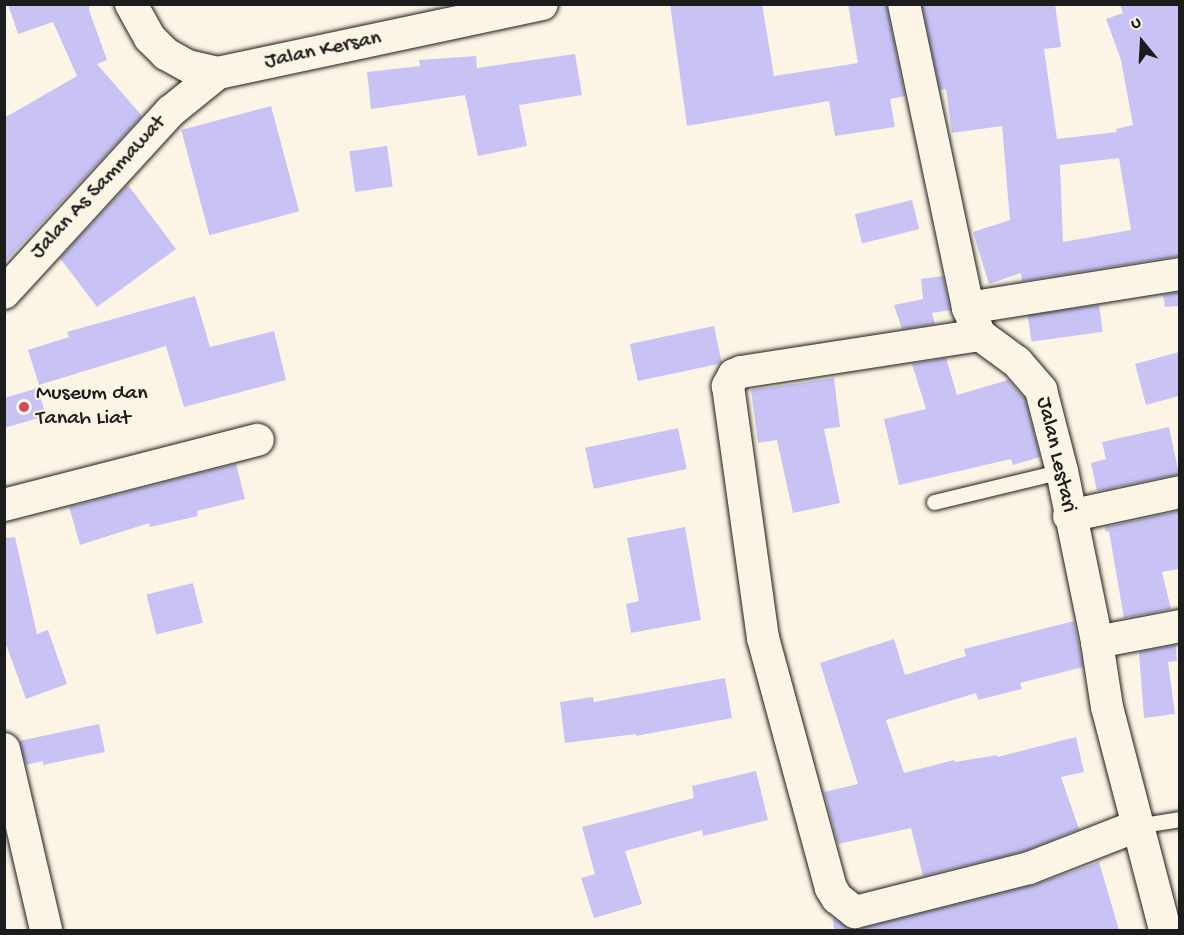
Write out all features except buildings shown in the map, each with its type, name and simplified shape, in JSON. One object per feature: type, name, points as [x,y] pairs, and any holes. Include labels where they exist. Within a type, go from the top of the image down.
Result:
[{"type":"street","name":"Jalan Kersan","points":[[131,4],[150,39],[166,54],[188,66],[218,73],[542,4]]},
{"type":"street","points":[[904,4],[974,321]]},
{"type":"street","name":"Jalan As Sammawat","points":[[166,54],[171,111]]},
{"type":"street","name":"Jalan As Sammawat","points":[[4,293],[171,111],[218,73]]},
{"type":"street","points":[[1137,826],[1029,868],[855,912],[837,898],[831,888],[763,638],[728,386],[734,375],[741,372],[1179,274]]},
{"type":"street","name":"Jalan Lestari","points":[[974,321],[1017,362],[1041,390],[1062,471],[1069,516],[1097,642],[1107,707],[1165,930]]},
{"type":"street","points":[[4,505],[258,440]]},
{"type":"street","points":[[1069,516],[1179,492]]},
{"type":"street","points":[[1097,642],[1179,626]]},
{"type":"street","points":[[4,748],[46,930]]},
{"type":"lane","points":[[934,502],[1062,471]]},
{"type":"lane","points":[[1137,826],[1179,819]]},
{"type":"place","name":"Museum dan Tanah Liat","points":[[24,407]]}]
